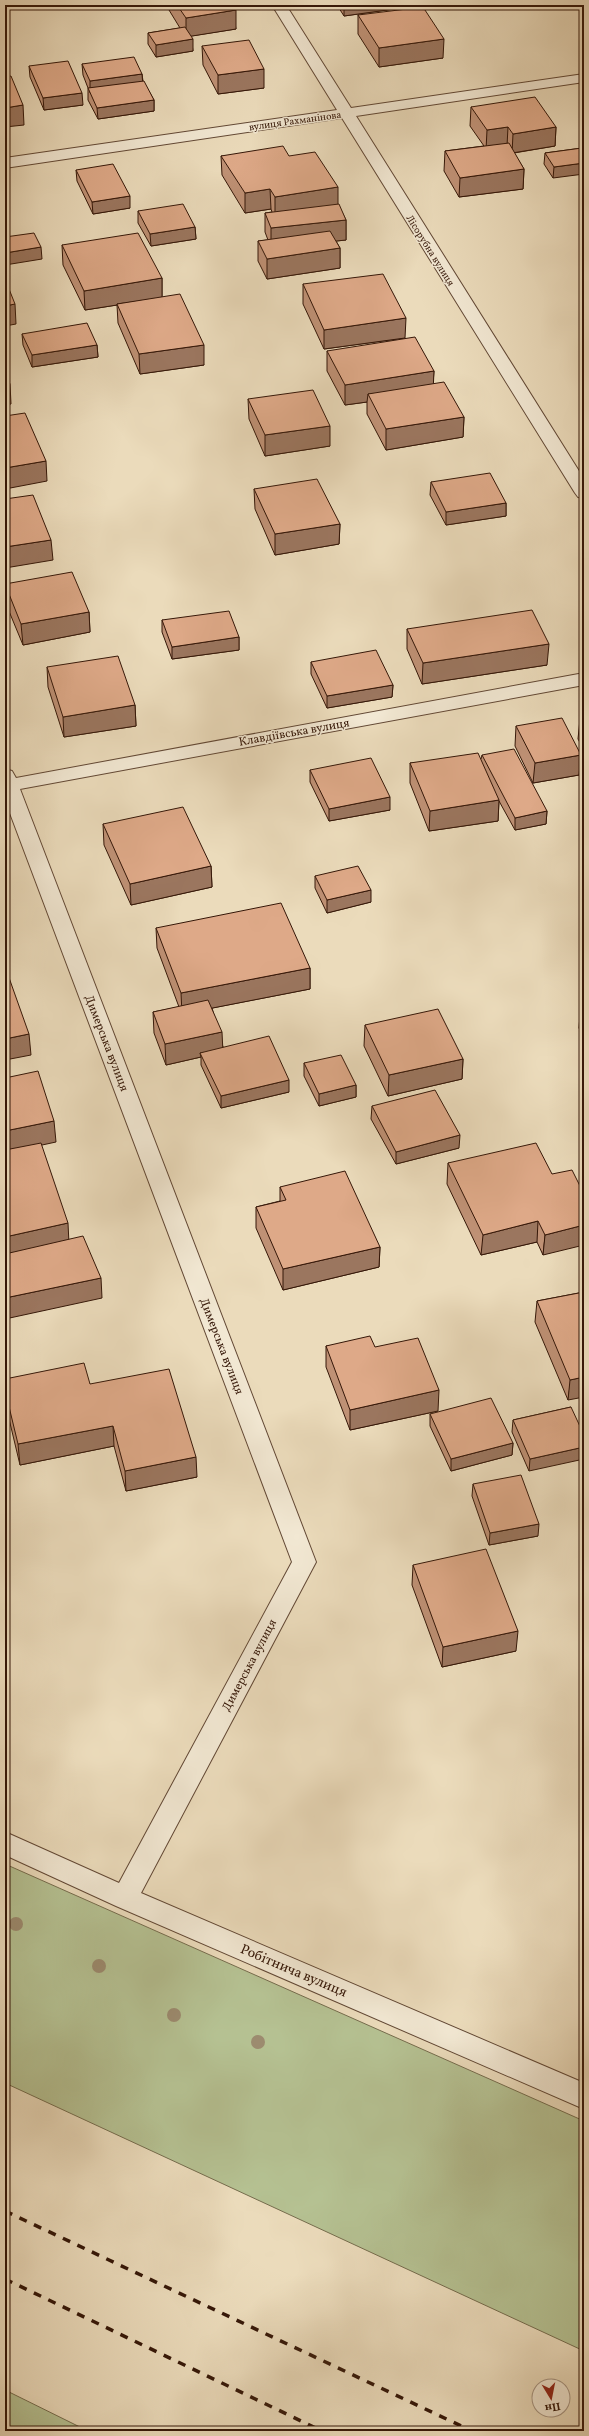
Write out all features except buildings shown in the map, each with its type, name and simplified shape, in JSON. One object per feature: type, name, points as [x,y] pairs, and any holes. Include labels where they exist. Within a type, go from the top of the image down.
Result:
[{"type":"street","name":"Лісорубна вулиця","points":[[279,5],[345,113],[584,493]]},
{"type":"street","name":"вулиця Рахманінова","points":[[5,163],[584,78]]},
{"type":"street","name":"Клавдіївська вулиця","points":[[6,782],[584,679]]},
{"type":"street","name":"Димерська вулиця","points":[[6,782],[304,1562],[125,1898]]},
{"type":"street","name":"Робітнича вулиця","points":[[5,1843],[125,1898],[584,2096]]},
{"type":"green space","points":[[5,1864],[584,2121],[584,2351],[5,2083]]},
{"type":"green space","points":[[5,2390],[88,2431],[5,2431]]},
{"type":"railway","points":[[5,2211],[472,2431]]},
{"type":"railway","points":[[5,2279],[322,2431]]}]
